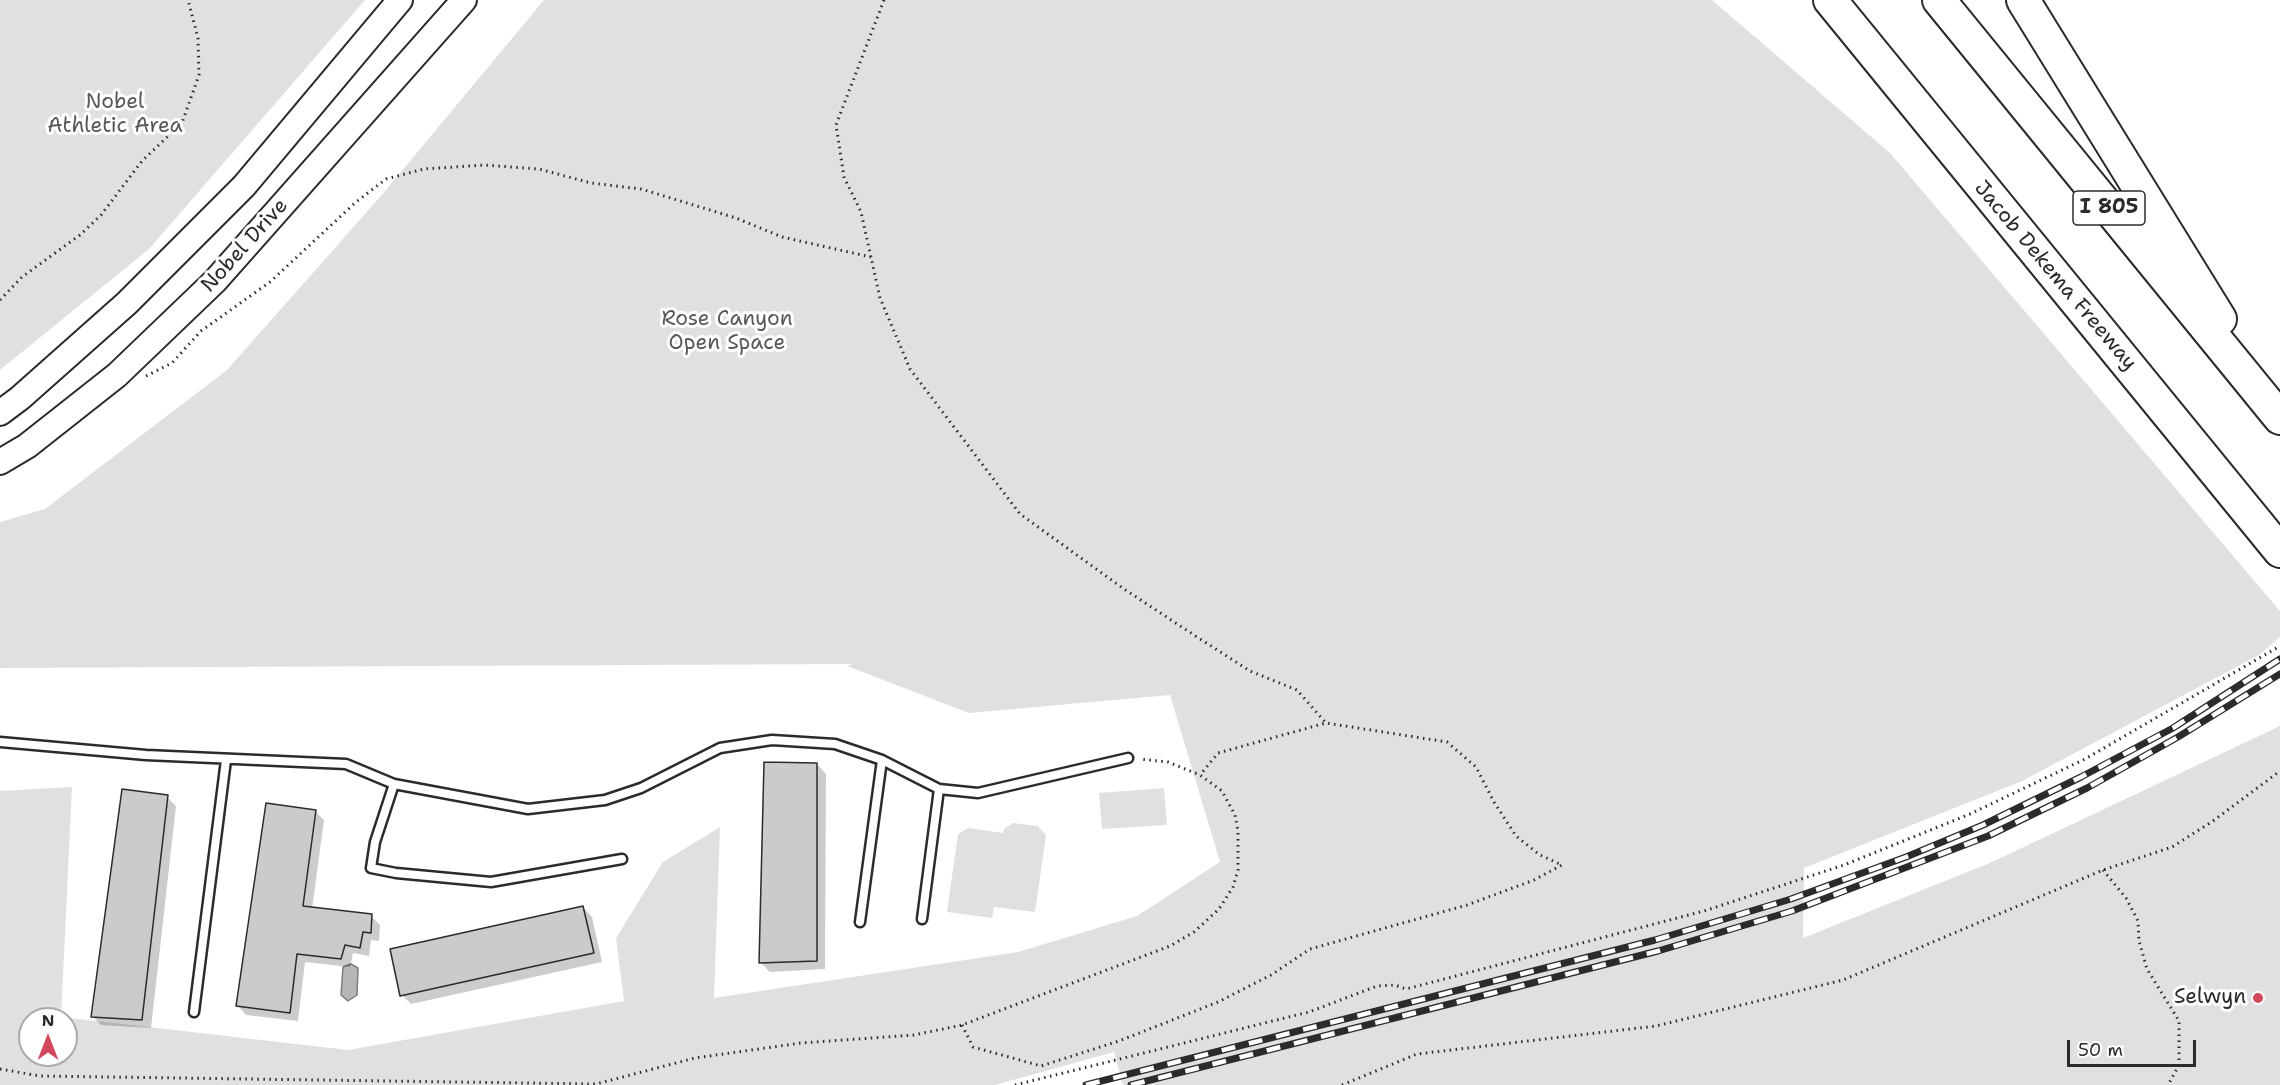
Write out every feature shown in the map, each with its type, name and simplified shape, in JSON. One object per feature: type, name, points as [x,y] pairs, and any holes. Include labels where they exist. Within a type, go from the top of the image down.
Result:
[{"type":"highway","points":[[1811,0],[1851,26]]},
{"type":"highway","name":"Jacob Dekema Freeway","points":[[1830,0],[2280,551]]},
{"type":"highway","name":"I 805","points":[[1939,0],[2280,417]]},
{"type":"highway","points":[[2023,0],[2111,138],[2280,417]]},
{"type":"main road","name":"Nobel Drive","points":[[0,413],[127,303],[244,186],[400,0]]},
{"type":"main road","name":"Nobel Drive","points":[[0,462],[27,446],[117,375],[215,281],[464,0]]},
{"type":"lane","points":[[0,742],[226,760],[346,764],[394,784],[528,809],[605,800],[641,788],[720,748],[772,740],[836,744],[882,760],[939,789],[978,793],[1128,758]]},
{"type":"lane","points":[[194,1012],[226,760]]},
{"type":"lane","points":[[860,922],[882,760]]},
{"type":"lane","points":[[394,784],[375,842],[371,868],[396,873],[491,882],[622,859]]},
{"type":"lane","points":[[922,919],[939,789]]},
{"type":"path","points":[[0,300],[22,277],[80,235],[101,215],[142,160],[182,123],[199,75],[198,38],[188,0]]},
{"type":"path","points":[[884,0],[836,125],[844,177],[861,212],[880,298],[910,369],[1020,514],[1124,590],[1250,671],[1297,690],[1326,723]]},
{"type":"path","points":[[117,375],[128,380],[149,375],[172,363],[201,331],[270,282],[356,202],[386,179],[424,169],[484,165],[539,169],[591,183],[641,189],[736,218],[782,237],[871,256]]},
{"type":"path","points":[[1015,1085],[1309,1012],[1377,986],[1395,985],[1406,990],[1704,912],[1844,865],[1970,814],[2085,759],[2280,646]]},
{"type":"path","points":[[962,1025],[973,1047],[1041,1066],[1119,1041],[1218,1002],[1271,975],[1310,950],[1467,905],[1534,880],[1562,865],[1540,855],[1516,836],[1494,802],[1476,767],[1447,742],[1326,723],[1218,753],[1200,775]]},
{"type":"path","points":[[0,1069],[40,1076],[596,1084],[695,1058],[801,1043],[914,1035],[962,1025],[1170,946],[1194,932],[1219,909],[1233,888],[1238,870],[1238,831],[1235,815],[1222,791],[1200,775],[1168,762],[1128,758]]},
{"type":"path","points":[[1342,1085],[1417,1053],[1656,1026],[1844,980],[2103,870],[2172,847],[2213,821],[2280,771]]},
{"type":"path","points":[[2103,870],[2126,898],[2138,921],[2139,941],[2147,969],[2179,1021],[2179,1065],[2168,1085]]},
{"type":"green space","name":"Nobel Athletic Area","points":[[0,0],[365,0],[149,249],[0,370]]},
{"type":"green space","name":"Rose Canyon Open Space","points":[[544,0],[1712,0],[1890,153],[2280,611],[2280,637],[2259,655],[2022,781],[1804,868],[1803,938],[1990,863],[2280,726],[2280,1085],[1123,1085],[1114,1052],[995,1085],[0,1085],[0,791],[72,787],[61,1007],[18,1007],[18,1067],[78,1067],[78,1019],[348,1050],[624,1001],[616,938],[663,862],[720,827],[714,998],[1018,952],[1137,916],[1220,862],[1170,695],[969,713],[847,666],[853,664],[0,668],[0,522],[45,509],[227,370],[380,197]]},
{"type":"green space","points":[[1164,788],[1167,825],[1102,829],[1099,793]]},
{"type":"green space","points":[[1013,823],[1038,826],[1046,835],[1035,912],[994,907],[992,918],[947,912],[958,834],[968,828],[1003,833],[1004,829]]},
{"type":"shaded area","points":[[351,964],[358,968],[357,995],[348,1001],[341,995],[343,967]]},
{"type":"building","points":[[764,762],[817,763],[817,961],[759,963]]},
{"type":"building","points":[[122,789],[168,795],[142,1020],[91,1017]]},
{"type":"building","points":[[266,803],[316,810],[303,906],[372,914],[371,933],[363,932],[360,948],[345,945],[341,959],[297,954],[290,1013],[236,1006]]},
{"type":"building","points":[[583,906],[594,953],[400,996],[390,949]]},
{"type":"railway","points":[[1086,1085],[1655,940],[1791,899],[1906,857],[1983,825],[2081,777],[2173,728],[2280,659]]},
{"type":"railway","points":[[1131,1085],[1658,951],[1792,911],[1988,836],[2087,788],[2178,737],[2280,674]]},
{"type":"place","name":"Selwyn","points":[[2258,998]]}]
